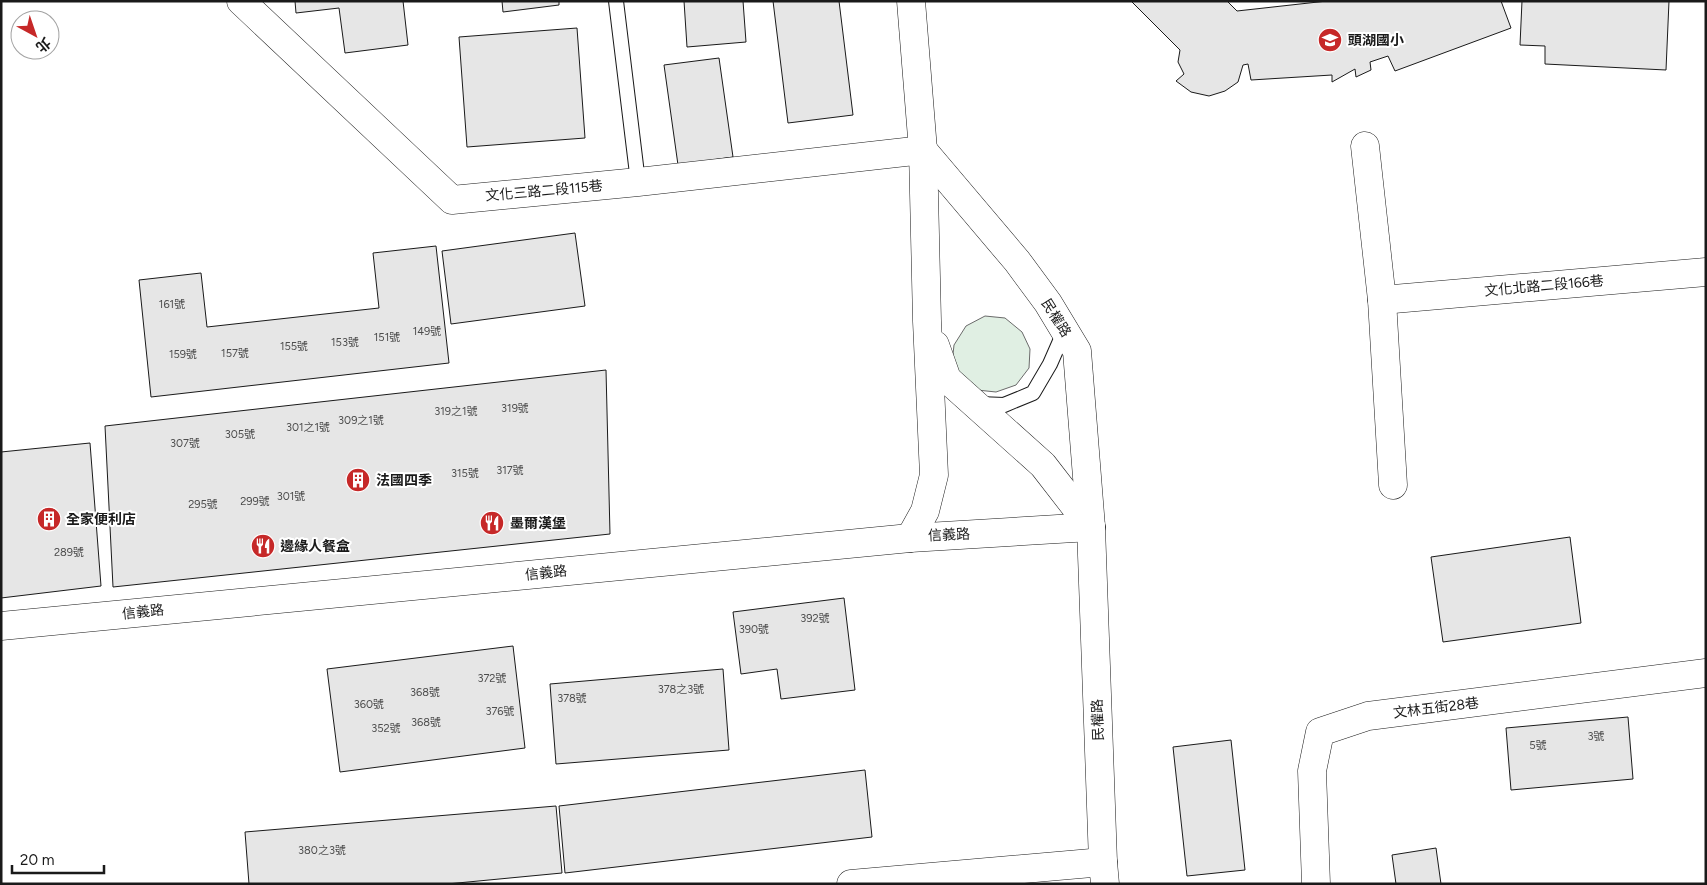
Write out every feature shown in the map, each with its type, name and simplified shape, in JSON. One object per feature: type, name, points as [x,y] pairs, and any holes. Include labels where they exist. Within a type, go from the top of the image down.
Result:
[{"type":"street","name":"文化三路二段115巷","points":[[241,1],[452,200],[638,182],[923,150]]},
{"type":"street","points":[[910,538],[925,510],[934,475],[927,321],[923,150],[911,1]]},
{"type":"street","points":[[1365,146],[1382,300],[1394,485]]},
{"type":"street","name":"民權路","points":[[923,150],[1017,261],[1048,303],[1077,351],[1092,527],[1104,873]]},
{"type":"street","name":"文化北路二段166巷","points":[[1382,300],[1706,272]]},
{"type":"street","points":[[927,321],[948,379],[1043,465],[1092,527]]},
{"type":"street","name":"信義路","points":[[1,626],[910,538],[1092,527]]},
{"type":"street","name":"文林五街28巷","points":[[1316,884],[1312,771],[1320,732],[1368,716],[1706,674]]},
{"type":"street","points":[[851,884],[1104,873]]},
{"type":"lane","points":[[616,1],[638,182]]},
{"type":"lane","points":[[976,403],[1004,405],[1033,393],[1050,364],[1064,332]]},
{"type":"green space","points":[[985,316],[1005,318],[1022,332],[1030,349],[1029,368],[1016,385],[996,392],[977,390],[963,380],[952,363],[954,345],[966,326]]},
{"type":"building","points":[[295,1],[403,1],[408,45],[345,53],[339,8],[296,13]]},
{"type":"building","points":[[502,1],[559,1],[559,5],[503,12]]},
{"type":"building","points":[[684,1],[743,1],[746,42],[687,47]]},
{"type":"building","points":[[773,1],[839,1],[853,115],[788,123]]},
{"type":"building","points":[[1131,1],[1227,1],[1237,11],[1327,1],[1501,1],[1511,28],[1395,71],[1388,56],[1370,62],[1371,70],[1356,77],[1355,69],[1332,82],[1332,75],[1251,80],[1248,64],[1243,65],[1238,82],[1225,91],[1209,96],[1191,92],[1176,81],[1184,74],[1178,62],[1180,50]]},
{"type":"building","points":[[1522,1],[1669,1],[1666,70],[1545,64],[1545,46],[1520,45]]},
{"type":"building","points":[[577,28],[585,138],[467,147],[459,37]]},
{"type":"building","points":[[719,58],[733,157],[678,165],[664,65]]},
{"type":"building","points":[[575,233],[585,306],[451,324],[442,251]]},
{"type":"building","points":[[436,246],[449,363],[151,397],[139,280],[201,273],[207,327],[379,308],[373,253]]},
{"type":"building","name":"法國四季","points":[[606,370],[610,534],[113,587],[105,426]]},
{"type":"building","name":"全家便利店","points":[[90,443],[101,586],[1,598],[1,452]]},
{"type":"building","points":[[1570,537],[1581,623],[1443,642],[1431,557]]},
{"type":"building","points":[[844,598],[855,690],[781,699],[777,669],[741,674],[733,612]]},
{"type":"building","points":[[513,646],[525,748],[340,772],[327,669]]},
{"type":"building","points":[[723,669],[729,750],[556,764],[550,684]]},
{"type":"building","points":[[1628,717],[1633,779],[1511,790],[1506,728]]},
{"type":"building","points":[[1231,740],[1245,870],[1187,876],[1173,747]]},
{"type":"building","points":[[865,770],[872,837],[565,873],[559,806]]},
{"type":"building","points":[[556,806],[562,873],[447,884],[249,884],[245,832]]},
{"type":"building","points":[[1436,848],[1441,884],[1396,884],[1392,855]]},
{"type":"place","name":"頭湖國小","points":[[1330,40]]},
{"type":"place","name":"法國四季","points":[[358,480]]},
{"type":"place","name":"全家便利店","points":[[49,519]]},
{"type":"place","name":"墨爾漢堡","points":[[492,523]]},
{"type":"place","name":"邊緣人餐盒","points":[[263,546]]}]
